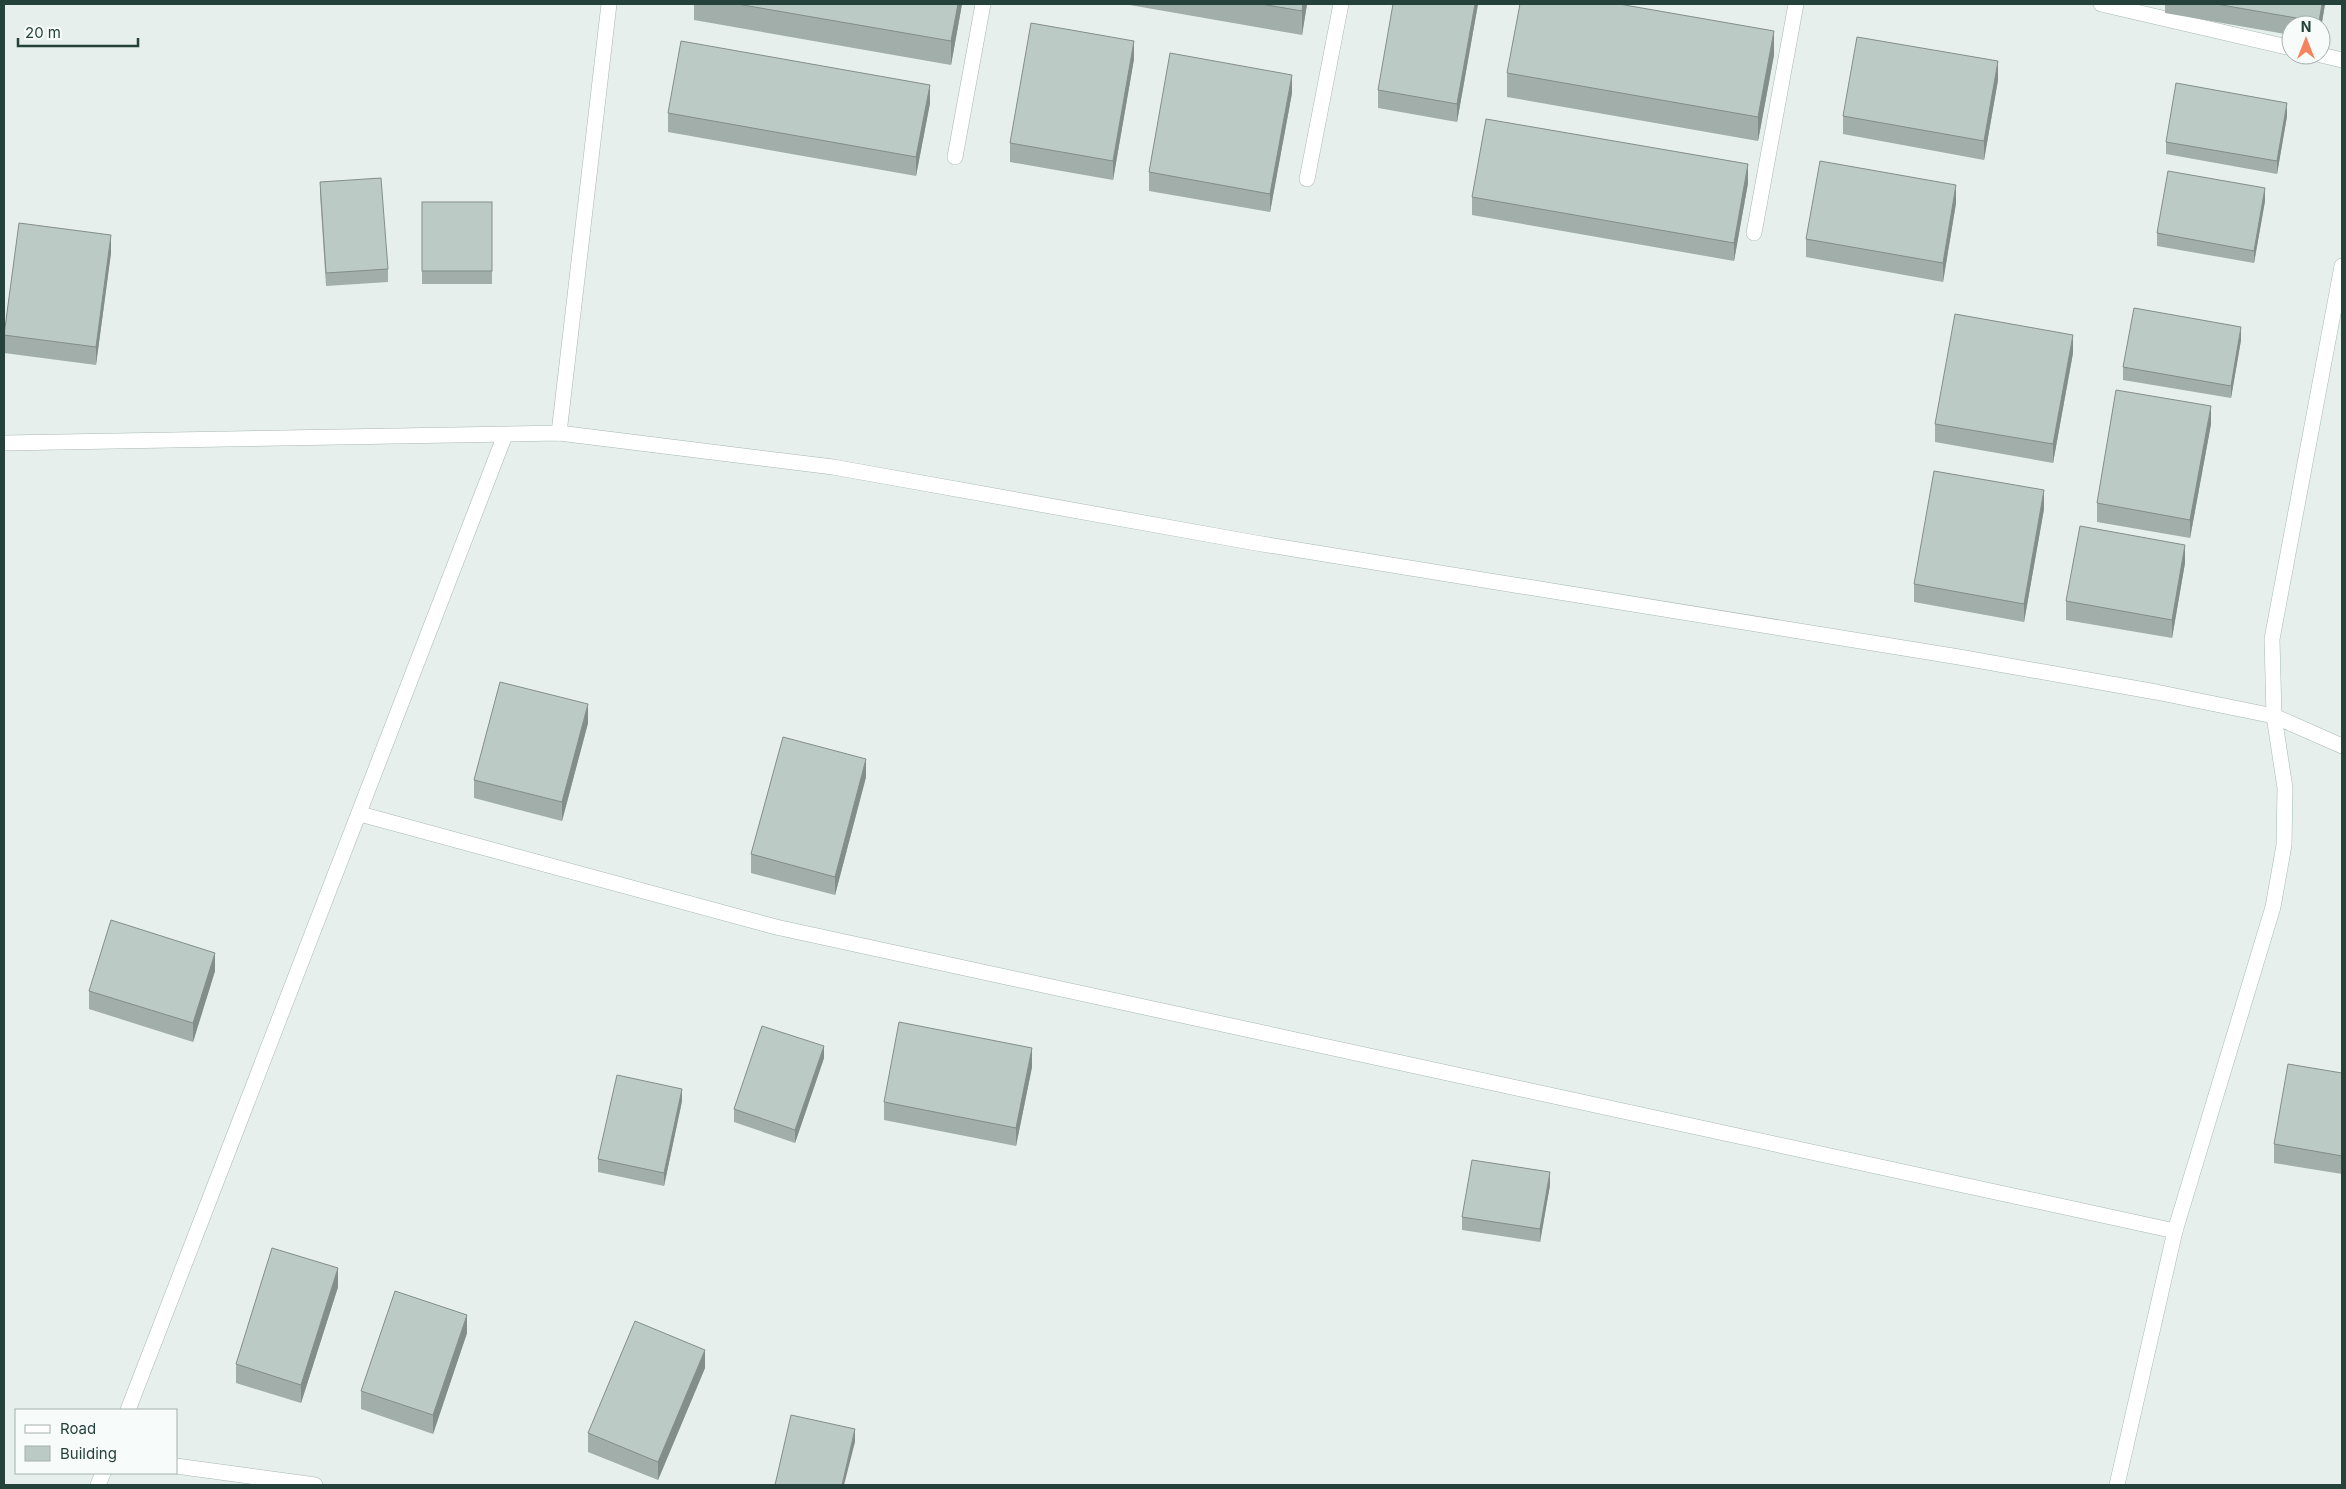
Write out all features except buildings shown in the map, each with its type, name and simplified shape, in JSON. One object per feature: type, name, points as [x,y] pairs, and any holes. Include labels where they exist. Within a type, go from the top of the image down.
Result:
[{"type":"street","points":[[558,433],[608,4]]},
{"type":"street","points":[[954,157],[983,4]]},
{"type":"street","points":[[1307,179],[1341,4]]},
{"type":"street","points":[[1754,233],[1796,4]]},
{"type":"street","points":[[2101,4],[2281,46]]},
{"type":"street","points":[[2117,1485],[2175,1231],[2273,907],[2284,845],[2285,788],[2274,716],[2272,639],[2342,266]]},
{"type":"street","points":[[4,443],[505,436],[558,433],[833,467],[1256,543],[1959,657],[2274,716],[2342,746]]},
{"type":"street","points":[[128,1409],[505,436]]},
{"type":"street","points":[[360,814],[776,927],[2175,1231]]},
{"type":"street","points":[[178,1466],[315,1485]]}]
